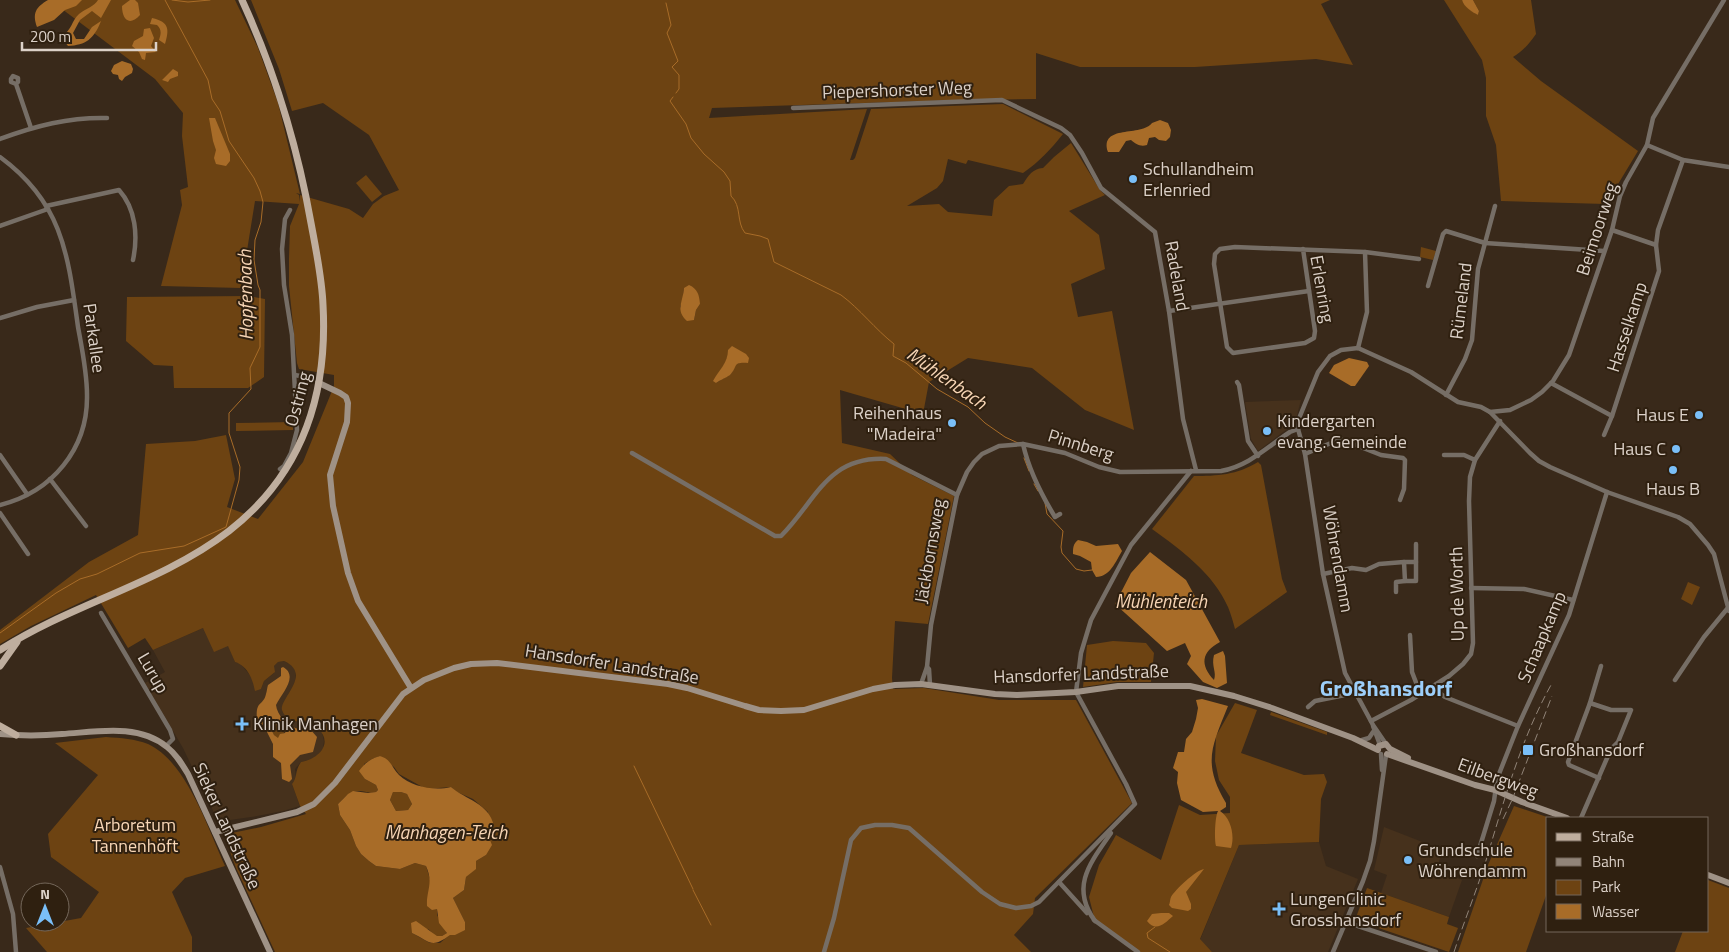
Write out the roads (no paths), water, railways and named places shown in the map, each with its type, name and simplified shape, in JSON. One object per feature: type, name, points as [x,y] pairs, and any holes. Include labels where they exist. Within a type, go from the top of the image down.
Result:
[{"type":"main road","name":"Ostring","points":[[0,650],[22,636],[58,618],[161,572],[196,553],[230,530],[262,500],[286,470],[306,431],[319,383],[323,347],[323,305],[320,274],[305,189],[281,98],[271,67],[243,1]]},
{"type":"main road","points":[[319,383],[346,397],[348,403],[347,422],[330,475],[333,506],[348,573],[358,601],[411,688]]},
{"type":"main road","points":[[0,666],[22,636]]},
{"type":"main road","name":"Hansdorfer Landstraße","points":[[215,832],[290,814],[314,804],[334,783],[403,694],[424,680],[454,668],[496,662],[668,684],[759,710],[782,712],[804,710],[873,689],[895,685],[921,684],[1002,694],[1076,692],[1118,686],[1190,686],[1262,705],[1384,750]]},
{"type":"main road","points":[[0,726],[16,736]]},
{"type":"main road","name":"Sieker Landstraße","points":[[0,734],[16,736],[124,731],[146,736],[166,746],[179,759],[188,774],[270,952]]},
{"type":"main road","name":"Hansdorfer Landstraße","points":[[1353,738],[1384,750]]},
{"type":"main road","name":"Eilbergweg","points":[[1384,750],[1563,817]]},
{"type":"main road","points":[[1709,875],[1729,884]]},
{"type":"street","name":"Beimoorweg","points":[[1490,412],[1510,410],[1531,400],[1551,383],[1569,355],[1612,230],[1620,196],[1626,182],[1648,145],[1654,118],[1724,0]]},
{"type":"street","points":[[16,84],[31,128]]},
{"type":"street","name":"Piepershorster Weg","points":[[793,108],[1002,100]]},
{"type":"street","name":"Radeland","points":[[1002,100],[1065,131],[1082,153],[1101,188],[1155,232],[1169,311],[1183,419],[1194,470]]},
{"type":"street","points":[[0,139],[54,122],[107,118]]},
{"type":"street","points":[[1648,145],[1683,160],[1729,167]]},
{"type":"street","name":"Parkallee","points":[[0,157],[23,176],[47,208],[58,228],[66,253],[87,386],[86,412],[82,433],[64,466],[50,479],[27,494],[0,505]]},
{"type":"street","name":"Hasselkamp","points":[[1604,436],[1660,271],[1656,245],[1658,230],[1683,160]]},
{"type":"street","points":[[0,226],[47,208],[119,190],[129,207],[135,223],[136,243],[133,260]]},
{"type":"street","name":"Rümeland","points":[[1446,395],[1465,359],[1472,340],[1478,269],[1495,206]]},
{"type":"street","points":[[280,469],[291,453],[297,430],[292,335],[284,285],[282,249],[285,219],[290,210]]},
{"type":"street","points":[[1612,230],[1656,245]]},
{"type":"street","points":[[1428,286],[1443,234],[1446,231],[1485,243],[1604,251]]},
{"type":"street","name":"Erlenring","points":[[1235,247],[1303,249],[1309,291],[1315,335],[1310,341],[1233,353],[1227,347],[1214,259],[1218,251],[1235,247]]},
{"type":"street","points":[[1303,249],[1365,252],[1419,259]]},
{"type":"street","points":[[1358,348],[1367,312],[1365,252]]},
{"type":"street","points":[[1169,311],[1309,291]]},
{"type":"street","points":[[0,318],[37,307],[74,300]]},
{"type":"street","points":[[1298,429],[1300,416],[1324,362],[1341,350],[1358,348],[1411,372],[1458,402],[1490,412],[1539,461],[1607,492],[1678,517],[1696,530],[1714,554],[1728,610],[1704,637],[1675,680]]},
{"type":"street","points":[[295,375],[315,379],[319,383]]},
{"type":"street","points":[[1237,382],[1240,385],[1248,441],[1258,456]]},
{"type":"street","points":[[1551,383],[1612,416]]},
{"type":"street","name":"Up de Worth","points":[[1372,723],[1458,669],[1471,654],[1473,643],[1470,477],[1475,460],[1499,421],[1510,410]]},
{"type":"street","name":"Pinnberg","points":[[957,495],[967,472],[974,462],[982,454],[999,446],[1023,444],[1066,453],[1120,472],[1221,471],[1235,468],[1258,456],[1290,432],[1298,429]]},
{"type":"street","name":"Wöhrendamm","points":[[1298,429],[1305,454],[1323,574],[1343,664],[1355,693],[1372,723],[1384,750],[1370,861],[1333,952]]},
{"type":"street","points":[[1305,454],[1338,440],[1343,440],[1382,455],[1403,458],[1405,460],[1404,489],[1400,500]]},
{"type":"street","name":"Pinnberg","points":[[1023,444],[1027,461],[1042,495],[1055,517],[1060,514]]},
{"type":"street","name":"Jäckbornsweg","points":[[632,453],[775,536],[782,536],[791,527],[816,491],[829,478],[839,470],[852,464],[875,459],[886,459],[957,495],[931,625],[926,667],[921,684]]},
{"type":"street","points":[[1444,455],[1460,454],[1475,460]]},
{"type":"street","points":[[0,455],[27,494]]},
{"type":"street","points":[[824,952],[834,918],[851,840],[862,828],[881,824],[909,828],[982,892],[1000,904],[1016,908],[1031,906],[1039,902],[1135,804],[1076,692],[1081,653],[1087,632],[1101,600],[1131,545],[1194,470]]},
{"type":"street","points":[[50,479],[86,526]]},
{"type":"street","name":"Schaapkamp","points":[[1477,856],[1494,800],[1497,779],[1518,726],[1569,615],[1607,492]]},
{"type":"street","points":[[0,513],[28,554]]},
{"type":"street","points":[[1396,592],[1396,582],[1416,581],[1416,544]]},
{"type":"street","points":[[1404,562],[1405,581]]},
{"type":"street","points":[[1323,574],[1352,568],[1366,570],[1379,564],[1416,562]]},
{"type":"street","points":[[1471,588],[1524,589],[1574,600]]},
{"type":"street","name":"Lurup","points":[[101,613],[170,730],[173,739],[166,746]]},
{"type":"street","points":[[1410,635],[1412,672],[1420,693]]},
{"type":"street","points":[[1599,778],[1569,765],[1568,762],[1602,666]]},
{"type":"street","name":"Jäckbornsweg","points":[[926,667],[928,669],[930,685]]},
{"type":"street","points":[[1435,685],[1445,697],[1518,726]]},
{"type":"street","points":[[1308,707],[1315,701],[1355,693]]},
{"type":"street","points":[[1581,817],[1611,749],[1618,742],[1631,710],[1611,710],[1590,703]]},
{"type":"street","name":"Wöhrendamm","points":[[1372,723],[1373,731],[1384,750]]},
{"type":"street","points":[[1362,740],[1369,738],[1373,731]]},
{"type":"street","points":[[1094,921],[1084,903],[1083,886],[1094,857],[1118,822]]},
{"type":"street","points":[[0,866],[13,914],[16,952]]},
{"type":"street","points":[[1059,882],[1094,921],[1138,952]]},
{"type":"street","points":[[1346,922],[1436,952]]},
{"type":"water","points":[[48,0],[82,0],[76,6],[65,10],[54,20],[37,27],[36,11]]},
{"type":"water","points":[[98,0],[111,0],[101,18],[92,11],[80,20],[73,33],[76,39],[84,39],[92,27],[101,21],[92,37],[80,44],[68,46],[61,37],[68,31],[79,14]]},
{"type":"water","points":[[130,0],[135,0],[138,3],[140,15],[136,19],[129,21],[123,15],[122,6]]},
{"type":"water","points":[[1462,0],[1473,0],[1479,11],[1478,15],[1466,7]]},
{"type":"water","points":[[152,18],[162,22],[167,27],[165,44],[159,40],[161,32],[159,27],[150,24]]},
{"type":"water","points":[[150,28],[154,38],[151,46],[156,52],[146,53],[145,60],[142,59],[139,52],[132,46],[134,41],[143,36],[144,29]]},
{"type":"water","points":[[122,61],[131,64],[133,69],[132,73],[122,81],[118,75],[113,74],[111,71],[114,65]]},
{"type":"water","points":[[173,69],[178,72],[178,76],[170,79],[168,82],[162,80]]},
{"type":"water","points":[[209,118],[215,118],[230,154],[230,161],[226,166],[216,164],[214,158],[216,150]]},
{"type":"water","points":[[1160,120],[1168,123],[1171,130],[1170,137],[1166,141],[1155,137],[1149,138],[1147,145],[1142,146],[1131,140],[1126,141],[1119,152],[1108,152],[1107,143],[1115,134],[1140,130]]},
{"type":"water","points":[[689,285],[698,293],[700,304],[696,310],[694,320],[687,321],[681,313],[681,306],[684,288]]},
{"type":"water","points":[[732,346],[746,354],[749,358],[748,363],[737,364],[731,374],[716,383],[713,381],[725,363],[728,350]]},
{"type":"water","points":[[1349,358],[1367,362],[1369,366],[1355,386],[1351,386],[1329,373],[1334,365]]},
{"type":"water","points":[[1078,540],[1096,546],[1118,544],[1122,551],[1109,571],[1096,577],[1092,570],[1091,562],[1073,554],[1075,543]]},
{"type":"water","name":"Mühlenteich","points":[[1150,552],[1186,580],[1220,642],[1206,654],[1206,669],[1214,680],[1214,655],[1223,651],[1227,683],[1217,688],[1203,682],[1187,664],[1191,656],[1185,643],[1167,651],[1115,604],[1131,573]]},
{"type":"water","points":[[283,667],[290,675],[288,685],[276,705],[278,713],[290,725],[298,729],[310,729],[317,737],[313,752],[300,755],[290,765],[292,779],[289,782],[282,779],[281,763],[273,757],[273,744],[267,728],[257,721],[258,706],[265,698],[268,685],[281,676],[281,668]],"holes":[[[279,722],[284,724],[287,729],[278,738],[272,731]]]},
{"type":"water","points":[[1202,699],[1228,706],[1214,744],[1212,765],[1214,777],[1226,803],[1226,807],[1220,811],[1227,818],[1231,828],[1233,838],[1231,848],[1216,846],[1215,828],[1218,811],[1203,812],[1181,800],[1177,783],[1178,772],[1173,768],[1178,752],[1184,752],[1186,739],[1192,732],[1198,708],[1196,700]]},
{"type":"water","name":"Manhagen-Teich","points":[[380,756],[387,759],[399,775],[417,785],[431,788],[451,787],[482,807],[491,818],[494,826],[486,830],[492,845],[486,855],[476,861],[476,869],[466,877],[464,890],[453,898],[465,922],[465,930],[455,935],[450,935],[439,942],[431,943],[412,933],[411,923],[416,921],[437,936],[447,933],[439,923],[437,909],[432,910],[427,906],[430,882],[426,866],[415,863],[400,869],[376,866],[361,854],[350,830],[340,815],[338,804],[348,794],[353,791],[368,793],[378,790],[376,785],[365,779],[359,771],[376,757]],"holes":[[[393,792],[407,794],[412,804],[408,810],[396,811],[390,800]]]},
{"type":"water","points":[[1204,869],[1186,892],[1191,909],[1188,911],[1172,908],[1169,905],[1173,894],[1191,876]]},
{"type":"water","points":[[1169,913],[1173,916],[1160,926],[1150,925],[1147,921],[1152,914]]},
{"type":"waterway","name":"Hopfenbach","points":[[0,633],[56,593],[80,579],[97,574],[140,553],[184,546],[226,527],[239,480],[240,467],[229,433],[229,413],[251,389],[250,368],[260,347],[260,290],[254,260],[255,240],[261,222],[263,202],[254,178],[229,141],[220,111],[212,99],[208,80],[165,0]]},
{"type":"waterway","points":[[172,0],[188,2],[210,0]]},
{"type":"waterway","name":"Mühlenbach","points":[[666,3],[671,25],[667,33],[678,61],[672,67],[679,75],[679,89],[676,93]]},
{"type":"waterway","name":"Mühlenbach","points":[[673,97],[670,101],[686,124],[691,138],[704,154],[724,172],[730,181],[731,196],[737,204],[742,229],[745,233],[768,239],[774,262],[841,295],[894,344],[893,356],[906,363],[937,389],[968,407],[985,423],[1005,437],[1018,443]]},
{"type":"waterway","points":[[1024,458],[1029,471]]},
{"type":"waterway","points":[[1034,484],[1038,491]]},
{"type":"waterway","points":[[1045,503],[1047,514],[1063,531],[1062,553],[1076,569],[1092,570]]},
{"type":"waterway","points":[[634,766],[693,889]]},
{"type":"waterway","points":[[693,890],[711,925]]},
{"type":"waterway","points":[[1155,927],[1147,933],[1148,938],[1170,952]]},
{"type":"railway","points":[[1454,952],[1515,768],[1531,725],[1551,685]]},
{"type":"railway","points":[[1503,819],[1552,696]]},
{"type":"place","name":"Schullandheim Erlenried","points":[[1133,179]]},
{"type":"place","name":"Haus E","points":[[1699,415]]},
{"type":"place","name":"Reihenhaus \"Madeira\"","points":[[952,423]]},
{"type":"place","name":"Kindergarten evang. Gemeinde","points":[[1267,431]]},
{"type":"place","name":"Haus C","points":[[1676,449]]},
{"type":"place","name":"Haus B","points":[[1673,470]]},
{"type":"place","name":"Klinik Manhagen","points":[[242,724]]},
{"type":"place","name":"Großhansdorf","points":[[1528,750]]},
{"type":"place","name":"Grundschule Wöhrendamm","points":[[1408,860]]},
{"type":"place","name":"LungenClinic Grosshansdorf","points":[[1279,909]]},
{"type":"district","name":"Großhansdorf","points":[[1386,688]]},
{"type":"park label","name":"Arboretum Tannenhöft","points":[[135,835]]}]
